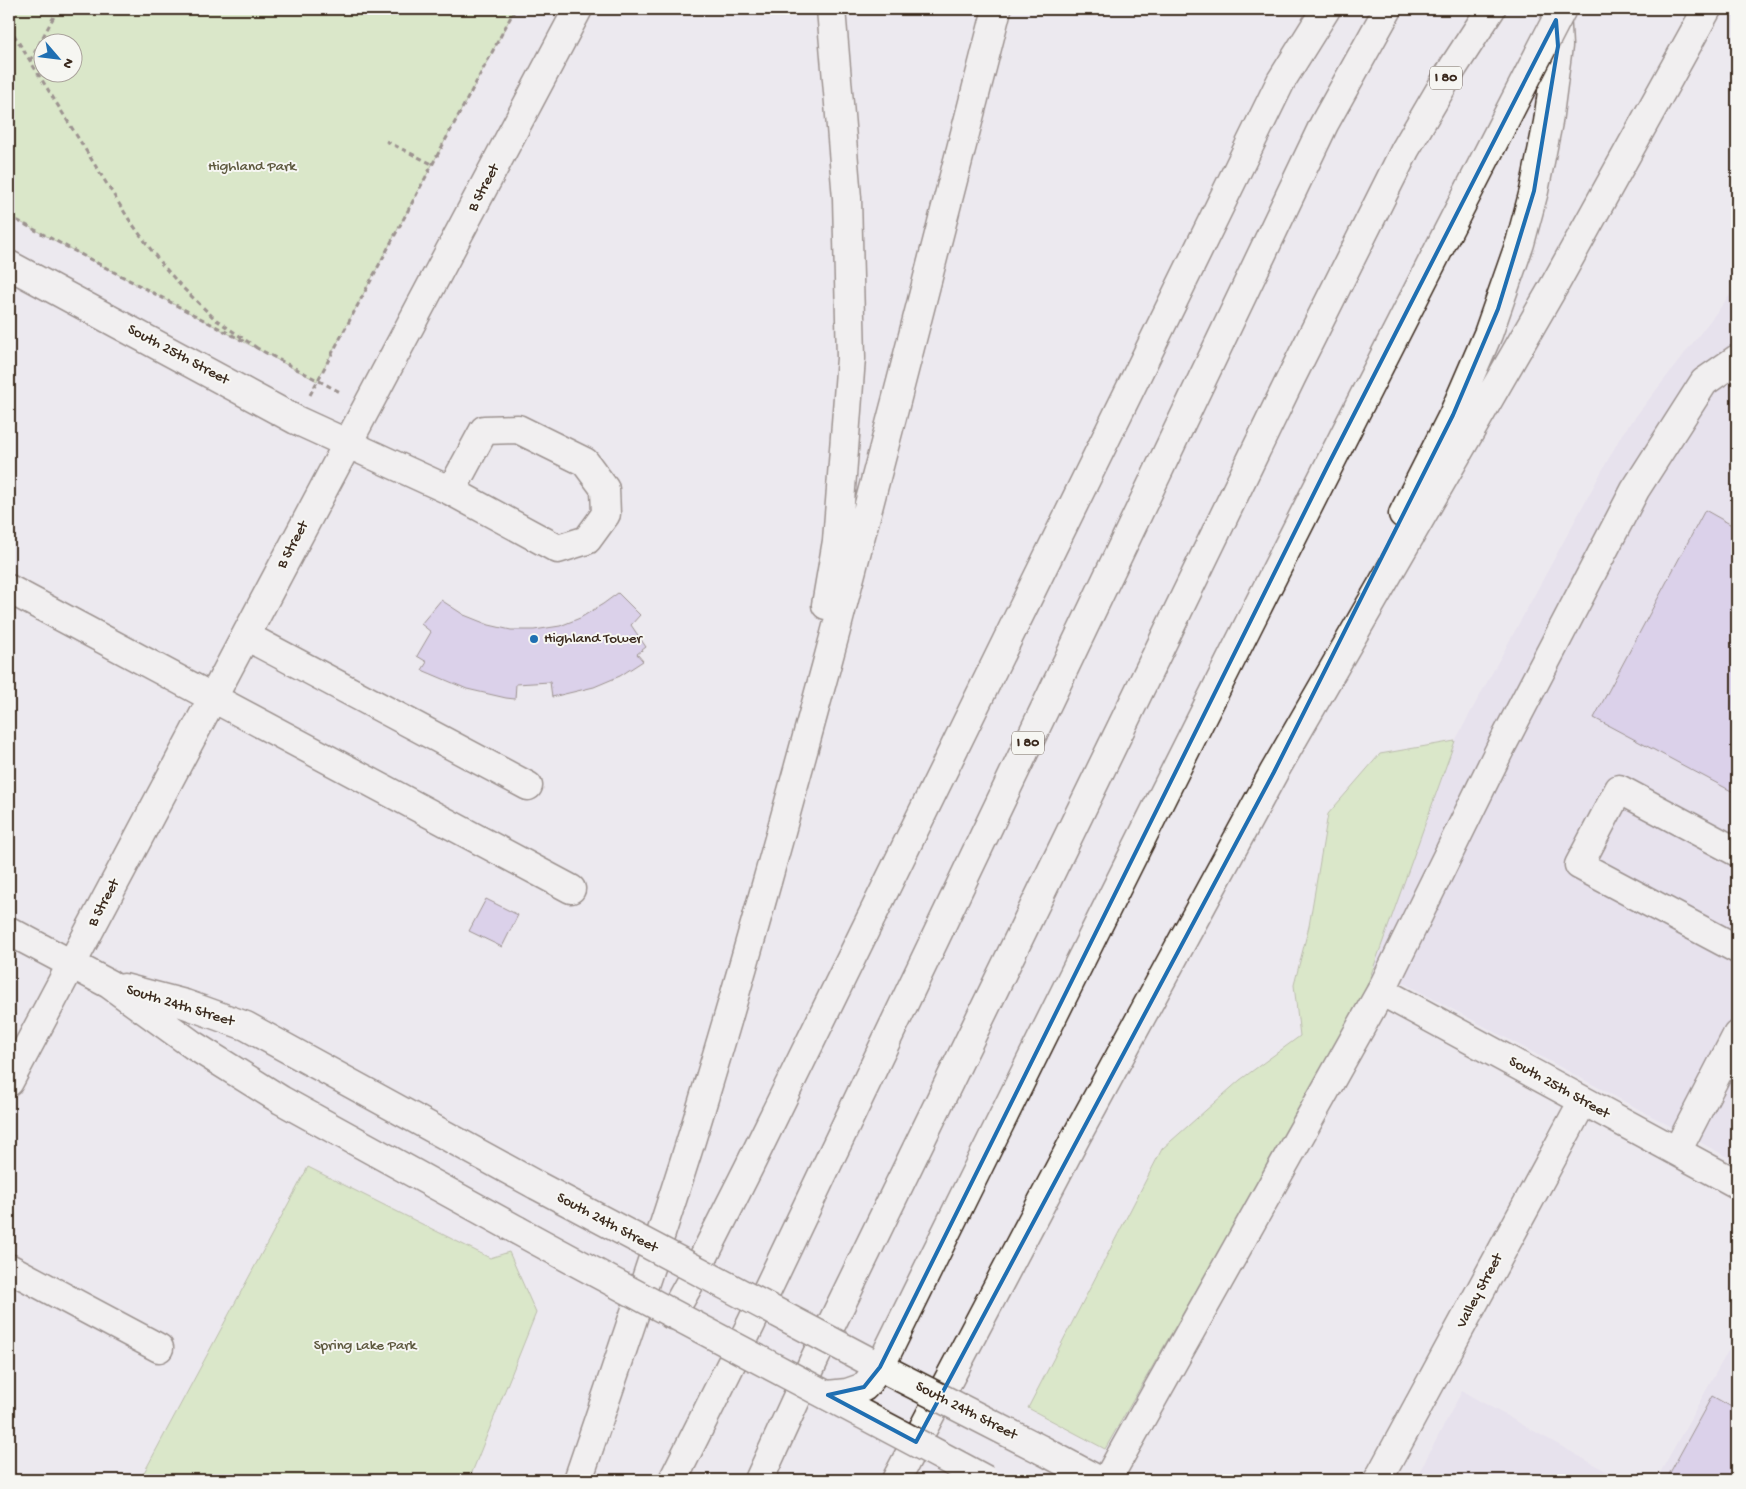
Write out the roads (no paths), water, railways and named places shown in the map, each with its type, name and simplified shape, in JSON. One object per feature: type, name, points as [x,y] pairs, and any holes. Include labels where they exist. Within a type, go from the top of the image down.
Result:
[{"type":"main road","name":"B Street","points":[[9,1082],[578,9]]},
{"type":"main road","points":[[801,760],[836,541],[851,358],[847,198],[831,9]]},
{"type":"main road","points":[[578,1480],[650,1270],[698,1117],[801,760],[895,408],[998,9]]},
{"type":"main road","points":[[672,1315],[697,1270],[1281,82],[1326,9]]},
{"type":"main road","name":"I 80","points":[[673,1480],[751,1324],[1324,124],[1388,9]]},
{"type":"main road","name":"I 80","points":[[759,1480],[820,1350],[1266,430],[1405,150],[1454,66],[1491,9]]},
{"type":"main road","points":[[1274,772],[1453,415],[1498,309],[1520,243],[1534,191],[1548,122],[1558,46],[1556,9]]},
{"type":"main road","points":[[828,1395],[847,1393],[864,1387],[880,1367],[1318,485],[1562,9]]},
{"type":"main road","points":[[896,1480],[1080,1130],[1274,772],[1554,286],[1707,9]]},
{"type":"main road","name":"South 25th Street","points":[[9,265],[296,420],[450,492],[558,549],[587,540],[606,514],[605,489],[585,462],[518,429],[484,430],[450,492]]},
{"type":"main road","points":[[1106,1480],[1381,991],[1500,749],[1635,490],[1704,382],[1737,359]]},
{"type":"main road","points":[[9,589],[571,889]]},
{"type":"main road","points":[[246,636],[528,786]]},
{"type":"main road","points":[[1737,852],[1619,789],[1579,865],[1737,949]]},
{"type":"main road","name":"South 24th Street","points":[[9,931],[109,984],[192,1045],[281,1100],[672,1315],[828,1395],[986,1480]]},
{"type":"main road","name":"South 24th Street","points":[[109,984],[185,1004],[246,1026],[536,1185],[1098,1480]]},
{"type":"main road","name":"South 25th Street","points":[[1381,991],[1737,1184]]},
{"type":"main road","points":[[1676,1151],[1737,1035]]},
{"type":"main road","name":"Valley Street","points":[[1378,1480],[1583,1101]]},
{"type":"main road","points":[[9,1268],[159,1348]]},
{"type":"place","name":"Highland Tower","points":[[534,639]]},
{"type":"park label","name":"Highland Park","points":[[252,167]]},
{"type":"park label","name":"Spring Lake Park","points":[[365,1346]]}]
